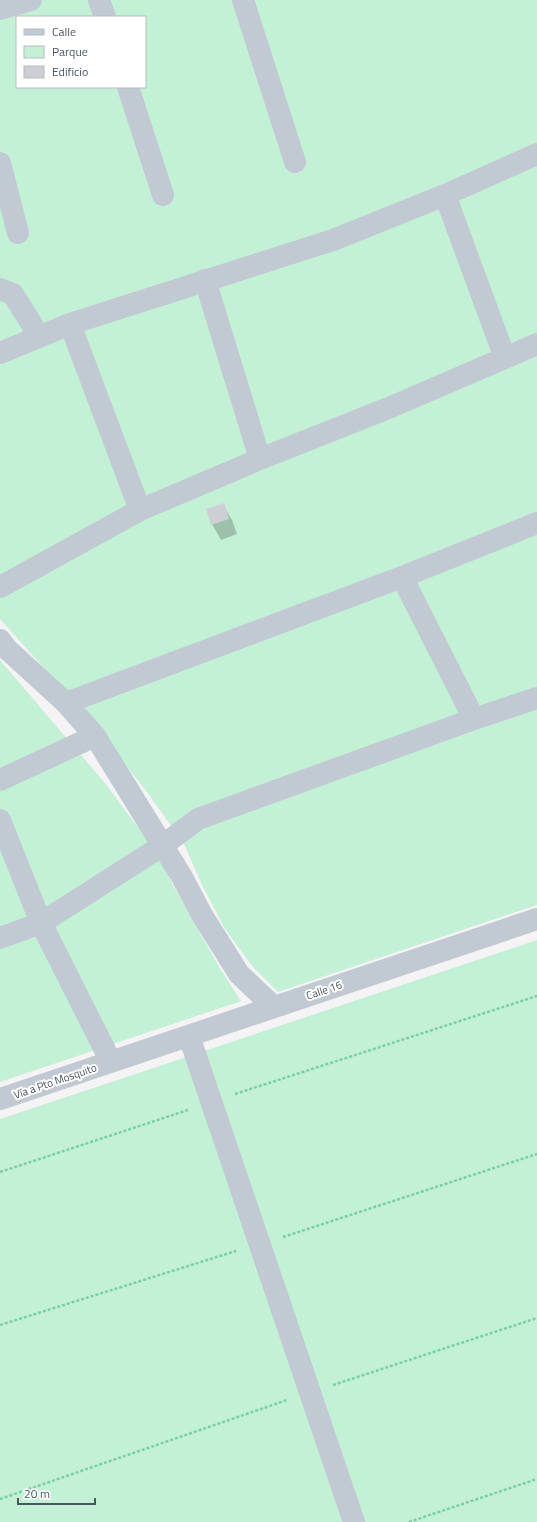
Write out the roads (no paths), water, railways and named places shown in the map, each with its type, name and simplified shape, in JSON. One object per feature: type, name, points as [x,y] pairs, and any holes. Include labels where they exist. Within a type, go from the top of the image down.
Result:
[{"type":"street","points":[[0,9],[31,0]]},
{"type":"street","points":[[99,0],[105,16]]},
{"type":"street","points":[[242,0],[295,162]]},
{"type":"street","points":[[128,88],[163,195]]},
{"type":"street","points":[[0,353],[70,324],[333,240],[445,195],[537,154]]},
{"type":"street","points":[[0,163],[18,233]]},
{"type":"street","points":[[445,195],[505,358]]},
{"type":"street","points":[[204,280],[260,459]]},
{"type":"street","points":[[0,289],[13,294],[39,336]]},
{"type":"street","points":[[70,324],[140,510]]},
{"type":"street","points":[[0,587],[140,510],[260,459],[391,407],[537,345]]},
{"type":"street","points":[[66,703],[402,576],[537,523]]},
{"type":"street","points":[[402,576],[474,719]]},
{"type":"street","points":[[2,647],[66,703],[95,736],[182,877],[202,915],[239,974],[274,1007]]},
{"type":"street","points":[[0,938],[41,924],[162,846],[198,819],[474,719],[537,698]]},
{"type":"street","points":[[0,780],[95,736]]},
{"type":"street","points":[[0,820],[41,924],[111,1062]]},
{"type":"street","name":"Calle 16","points":[[111,1062],[537,919]]},
{"type":"street","points":[[189,1036],[210,1102],[354,1522]]},
{"type":"street","name":"Vía a Pto Mosquito","points":[[0,1099],[111,1062]]}]
